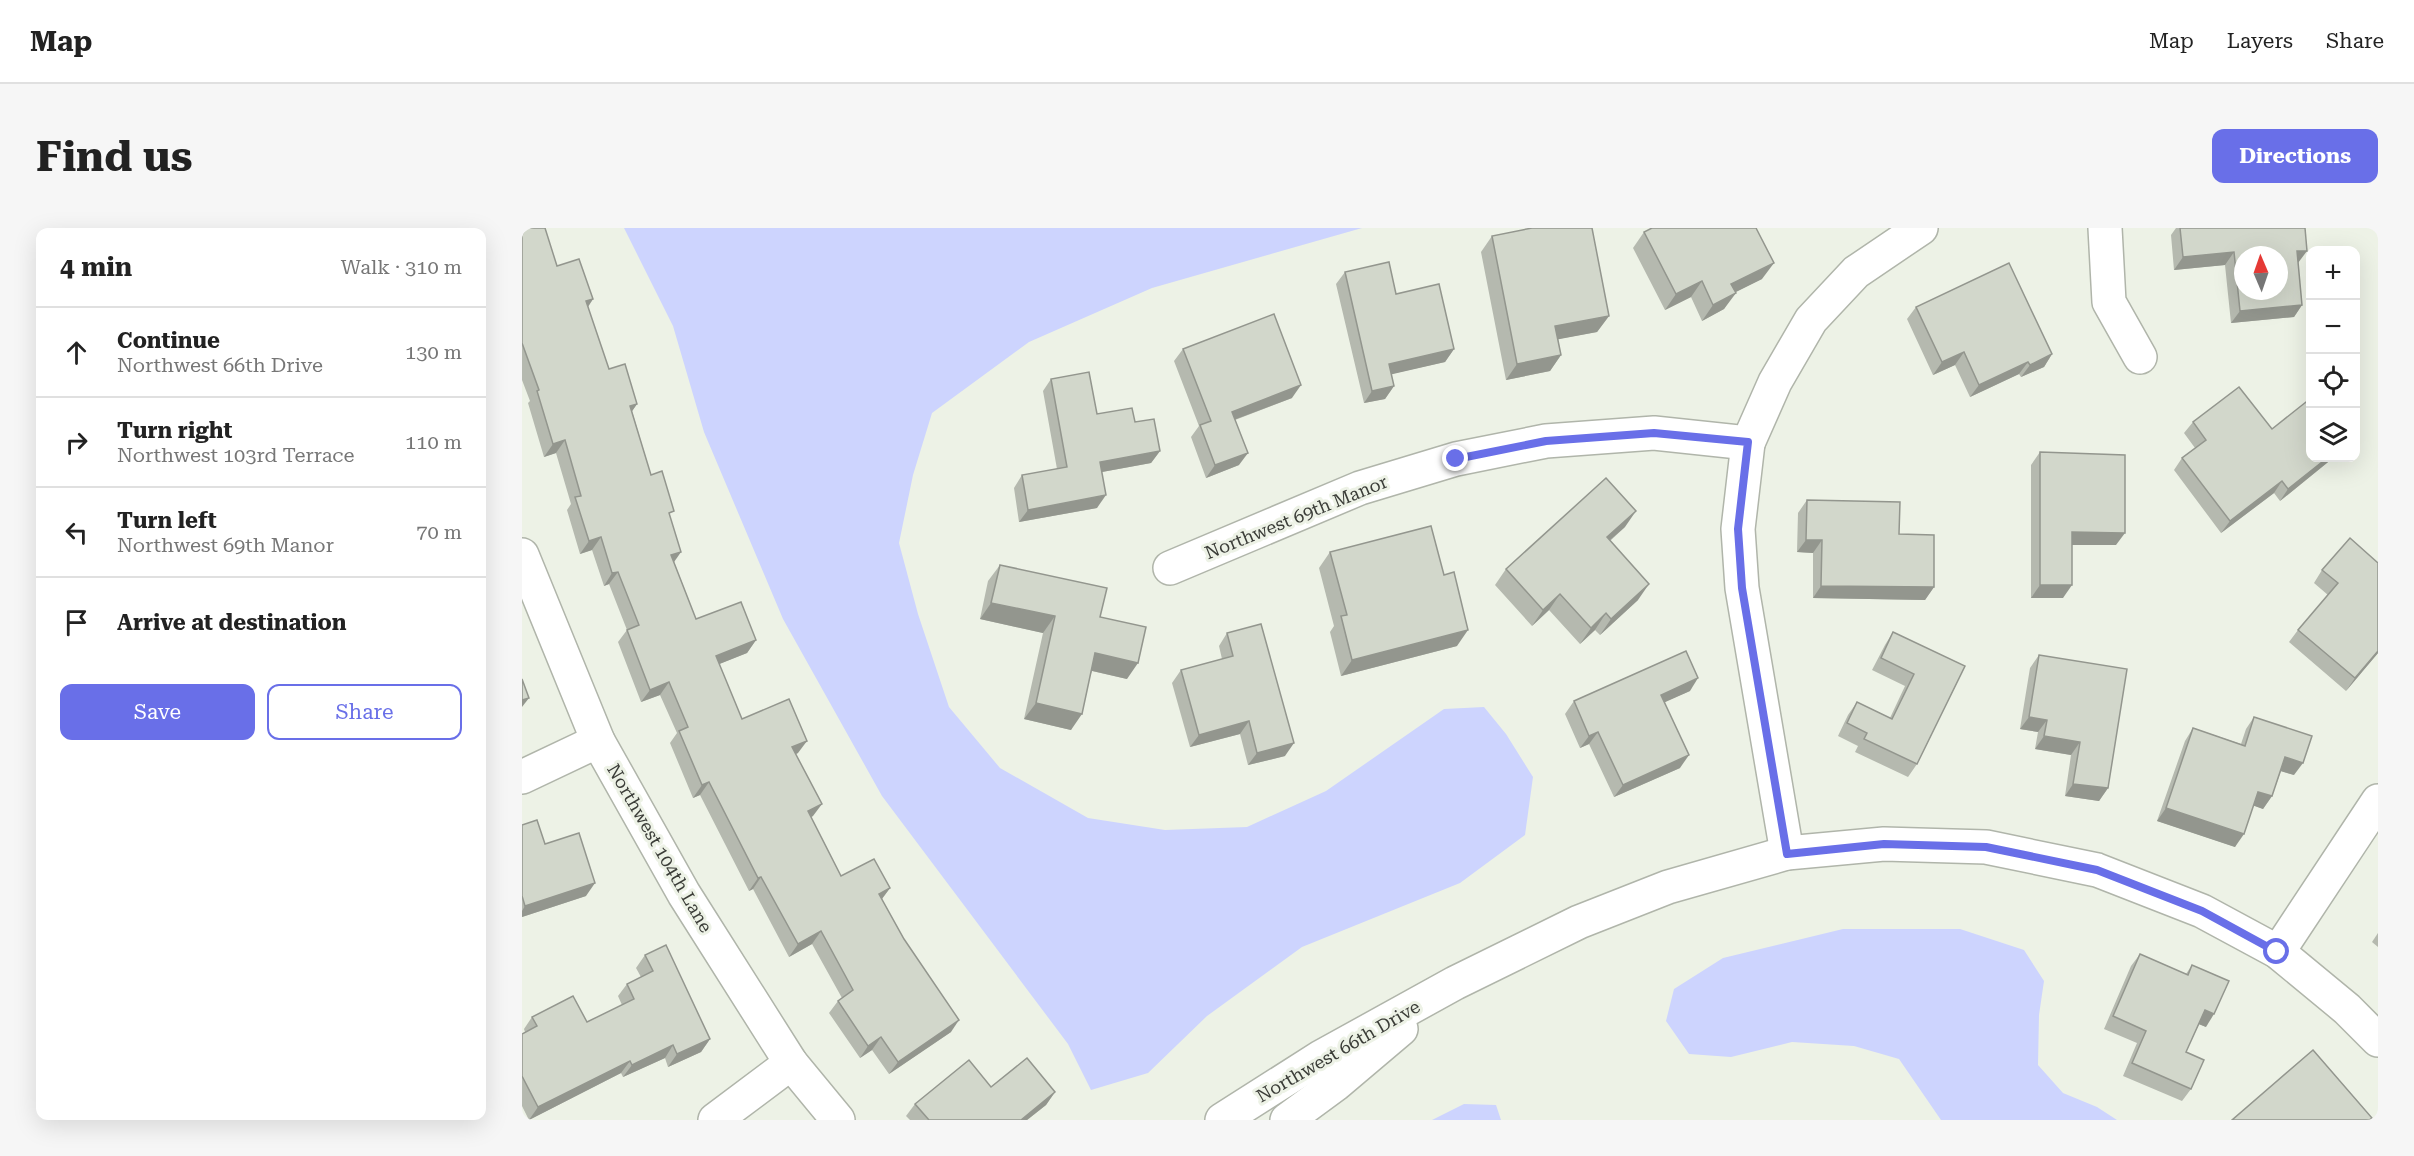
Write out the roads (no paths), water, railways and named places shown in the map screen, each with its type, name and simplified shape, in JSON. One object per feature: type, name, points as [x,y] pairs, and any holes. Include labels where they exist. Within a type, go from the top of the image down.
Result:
[{"type":"street","points":[[1787,854],[1742,588],[1738,529],[1748,442],[1775,382],[1811,320],[1856,272],[1921,228]]},
{"type":"street","points":[[2105,228],[2109,302],[2140,357]]},
{"type":"street","name":"Northwest 69th Manor","points":[[1170,568],[1360,488],[1456,459],[1546,441],[1654,433],[1748,442]]},
{"type":"street","name":"Northwest 104th Lane","points":[[522,555],[598,741],[684,894],[791,1063],[838,1120]]},
{"type":"street","points":[[522,777],[598,741]]},
{"type":"street","points":[[2277,952],[2378,801]]},
{"type":"street","name":"Northwest 66th Drive","points":[[1222,1120],[1321,1057],[1455,983],[1579,922],[1668,887],[1787,854],[1884,844],[1986,847],[2097,870],[2202,911],[2277,952],[2347,1009],[2378,1040]]},
{"type":"street","name":"Northwest 66th Drive","points":[[1287,1120],[1336,1084],[1455,983]]},
{"type":"street","points":[[715,1120],[791,1063]]},
{"type":"water","points":[[624,228],[1362,228],[1152,288],[1029,342],[932,413],[913,475],[899,543],[918,614],[949,707],[1000,768],[1088,818],[1165,830],[1247,827],[1326,791],[1444,709],[1484,707],[1506,734],[1533,777],[1525,835],[1460,883],[1302,947],[1207,1016],[1148,1073],[1091,1090],[1068,1044],[882,796],[783,619],[704,432],[673,326]]},
{"type":"water","points":[[1843,929],[1960,929],[2024,950],[2044,981],[2039,1015],[2038,1065],[2063,1093],[2097,1107],[2117,1120],[1941,1120],[1899,1059],[1854,1046],[1792,1042],[1731,1057],[1689,1054],[1666,1021],[1674,989],[1723,958]]},
{"type":"water","points":[[1464,1104],[1496,1105],[1501,1120],[1432,1120]]}]
